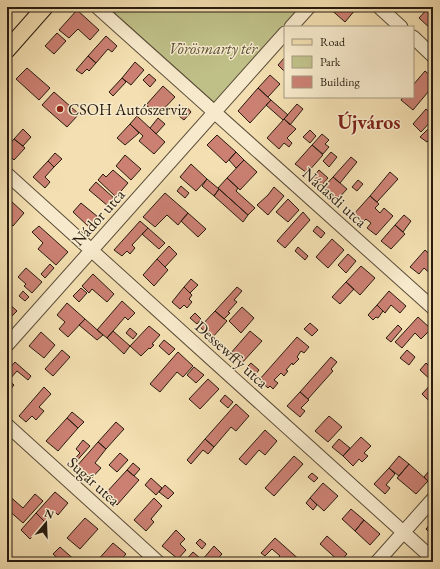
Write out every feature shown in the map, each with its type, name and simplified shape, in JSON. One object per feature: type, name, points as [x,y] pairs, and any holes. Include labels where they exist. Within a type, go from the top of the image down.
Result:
[{"type":"main road","points":[[7,50],[45,7]]},
{"type":"street","points":[[97,7],[214,111],[284,34]]},
{"type":"street","points":[[292,26],[309,7]]},
{"type":"street","points":[[379,7],[400,26]]},
{"type":"street","points":[[414,39],[433,56]]},
{"type":"street","name":"Nádor utca","points":[[7,345],[214,111]]},
{"type":"street","name":"Nádasdi utca","points":[[214,111],[433,308]]},
{"type":"street","name":"Dessewffy utca","points":[[7,174],[433,559]]},
{"type":"street","name":"Sugár utca","points":[[7,425],[158,562]]},
{"type":"street","points":[[377,562],[433,499]]},
{"type":"green space","name":"Vörösmarty tér","points":[[108,7],[306,7],[288,26],[284,26],[284,31],[216,104]]},
{"type":"building","points":[[328,7],[354,7],[356,9],[345,22]]},
{"type":"building","points":[[429,7],[433,7],[433,27],[431,29],[419,18]]},
{"type":"building","points":[[77,10],[99,30],[90,40],[78,29],[69,38],[59,30]]},
{"type":"building","points":[[57,33],[66,41],[54,54],[45,46]]},
{"type":"building","points":[[106,36],[117,46],[112,52],[108,49],[96,63],[88,56]]},
{"type":"building","points":[[88,56],[96,63],[89,71],[87,69],[82,74],[76,70]]},
{"type":"building","points":[[284,58],[284,71],[278,65]]},
{"type":"building","points":[[135,62],[144,70],[131,85],[122,78]]},
{"type":"building","points":[[27,68],[50,88],[39,100],[16,79]]},
{"type":"building","points":[[425,71],[433,78],[433,86],[413,110],[401,100],[402,98],[414,98],[414,84]]},
{"type":"building","points":[[149,74],[156,80],[150,87],[143,80]]},
{"type":"building","points":[[270,75],[280,84],[268,97],[258,88]]},
{"type":"building","points":[[122,78],[126,82],[113,96],[109,92]]},
{"type":"building","points":[[163,86],[175,97],[158,115],[146,105]]},
{"type":"building","points":[[258,88],[271,100],[250,123],[238,111]]},
{"type":"building","name":"CSOH Autószerviz","points":[[54,92],[79,114],[67,127],[42,105]]},
{"type":"building","points":[[271,100],[288,115],[283,120],[266,105]]},
{"type":"building","points":[[297,104],[303,109],[290,125],[284,119]]},
{"type":"building","points":[[187,107],[191,112],[184,120],[179,116]]},
{"type":"building","points":[[426,109],[433,115],[433,119],[421,132],[413,124]]},
{"type":"building","points":[[137,116],[165,142],[154,154],[139,141],[143,136],[130,124]]},
{"type":"building","points":[[158,118],[165,124],[156,134],[150,128]]},
{"type":"building","points":[[284,119],[296,129],[287,138],[292,143],[289,147],[284,143],[279,149],[267,138]]},
{"type":"building","points":[[130,124],[139,133],[125,145],[117,138]]},
{"type":"building","points":[[429,128],[433,132],[433,135],[427,142],[420,137]]},
{"type":"building","points":[[23,129],[31,137],[23,146],[14,139]]},
{"type":"building","points":[[310,130],[316,136],[310,143],[303,137]]},
{"type":"building","points":[[322,134],[329,140],[325,144],[329,147],[323,154],[312,145]]},
{"type":"building","points":[[217,135],[236,152],[226,163],[207,145]]},
{"type":"building","points":[[14,139],[25,148],[14,160],[7,153],[7,147]]},
{"type":"building","points":[[312,145],[323,155],[307,173],[295,164]]},
{"type":"building","points":[[236,152],[244,160],[236,168],[229,160]]},
{"type":"building","points":[[331,152],[337,157],[329,167],[323,161]]},
{"type":"building","points":[[55,153],[62,159],[54,167],[48,161]]},
{"type":"building","points":[[125,155],[141,169],[131,180],[116,166]]},
{"type":"building","points":[[351,157],[357,162],[340,183],[333,177]]},
{"type":"building","points":[[244,160],[257,172],[240,190],[227,178]]},
{"type":"building","points":[[48,161],[54,167],[45,177],[50,182],[45,188],[33,177]]},
{"type":"building","points":[[191,164],[207,179],[196,191],[180,177]]},
{"type":"building","points":[[113,170],[128,183],[116,197],[98,180],[103,174],[106,177]]},
{"type":"building","points":[[319,170],[328,178],[321,186],[312,178]]},
{"type":"building","points":[[390,172],[398,179],[377,202],[370,196]]},
{"type":"building","points":[[333,177],[347,189],[337,200],[323,188]]},
{"type":"building","points":[[227,178],[238,188],[236,191],[255,208],[248,215],[218,188]]},
{"type":"building","points":[[207,179],[219,189],[214,196],[202,186]]},
{"type":"building","points":[[358,180],[363,184],[357,191],[352,187]]},
{"type":"building","points":[[96,182],[115,199],[108,206],[89,190]]},
{"type":"building","points":[[181,186],[189,193],[185,198],[177,191]]},
{"type":"building","points":[[274,187],[284,196],[268,215],[257,205]]},
{"type":"building","points":[[219,189],[248,215],[243,222],[214,196]]},
{"type":"building","points":[[165,193],[188,213],[178,225],[167,215],[155,227],[143,217]]},
{"type":"building","points":[[370,196],[379,204],[375,208],[380,213],[384,208],[393,216],[376,235],[367,228],[371,223],[366,219],[362,223],[353,215]]},
{"type":"building","points":[[288,199],[299,210],[288,222],[276,212]]},
{"type":"building","points":[[11,201],[24,213],[13,226],[7,221],[7,206]]},
{"type":"building","points":[[81,203],[98,217],[89,227],[73,212]]},
{"type":"building","points":[[303,212],[310,220],[285,248],[277,241]]},
{"type":"building","points":[[188,213],[206,229],[198,237],[181,221]]},
{"type":"building","points":[[404,215],[411,221],[403,232],[395,225]]},
{"type":"building","points":[[140,221],[148,228],[132,245],[135,248],[130,254],[127,251],[122,256],[114,250]]},
{"type":"building","points":[[395,225],[405,234],[391,249],[381,241]]},
{"type":"building","points":[[39,226],[68,252],[56,265],[38,249],[43,243],[32,232]]},
{"type":"building","points":[[317,226],[325,233],[321,238],[313,231]]},
{"type":"building","points":[[148,228],[165,243],[159,249],[142,234]]},
{"type":"building","points":[[332,239],[344,250],[328,268],[316,257]]},
{"type":"building","points":[[169,246],[177,254],[165,267],[157,259]]},
{"type":"building","points":[[298,247],[308,256],[305,260],[295,251]]},
{"type":"building","points":[[425,250],[433,257],[433,276],[424,268],[419,274],[410,267]]},
{"type":"building","points":[[348,254],[356,261],[346,273],[338,265]]},
{"type":"building","points":[[157,259],[168,270],[154,286],[143,275]]},
{"type":"building","points":[[50,264],[54,268],[45,278],[41,274]]},
{"type":"building","points":[[361,266],[375,278],[360,295],[346,282]]},
{"type":"building","points":[[26,268],[42,282],[32,293],[24,286],[26,284],[18,277]]},
{"type":"building","points":[[93,274],[114,294],[107,302],[92,289],[89,293],[82,286]]},
{"type":"building","points":[[191,279],[198,285],[190,293],[184,287]]},
{"type":"building","points":[[346,282],[354,289],[340,304],[332,297]]},
{"type":"building","points":[[184,287],[192,295],[189,299],[192,302],[187,308],[184,305],[180,309],[172,302]]},
{"type":"building","points":[[237,287],[242,291],[234,300],[237,302],[224,319],[215,311]]},
{"type":"building","points":[[81,288],[87,293],[79,302],[73,296]]},
{"type":"building","points":[[23,291],[29,297],[25,301],[19,296]]},
{"type":"building","points":[[389,291],[406,306],[400,313],[391,305],[385,313],[377,305]]},
{"type":"building","points":[[122,301],[135,313],[128,320],[125,317],[107,338],[97,330]]},
{"type":"building","points":[[7,302],[17,311],[8,320],[7,319]]},
{"type":"building","points":[[67,303],[85,319],[68,337],[59,329],[65,322],[57,315]]},
{"type":"building","points":[[377,305],[383,311],[378,318],[376,317],[373,320],[368,315]]},
{"type":"building","points":[[242,307],[254,318],[241,333],[229,321]]},
{"type":"building","points":[[215,311],[227,321],[212,338],[200,327]]},
{"type":"building","points":[[195,313],[201,319],[197,324],[190,318]]},
{"type":"building","points":[[418,317],[431,329],[421,339],[415,333],[402,348],[395,342]]},
{"type":"building","points":[[85,319],[103,335],[97,340],[79,325]]},
{"type":"building","points":[[310,323],[318,330],[312,336],[304,329]]},
{"type":"building","points":[[398,325],[402,329],[391,342],[386,338]]},
{"type":"building","points":[[149,326],[160,335],[152,344],[154,345],[141,356],[130,346]]},
{"type":"building","points":[[130,328],[137,334],[133,339],[126,333]]},
{"type":"building","points":[[113,331],[130,346],[124,354],[107,338]]},
{"type":"building","points":[[250,331],[262,341],[241,364],[230,354]]},
{"type":"building","points":[[41,332],[55,345],[44,358],[29,346]]},
{"type":"building","points":[[297,337],[309,347],[304,353],[301,351],[297,357],[299,359],[293,365],[292,363],[286,370],[288,371],[284,376],[281,373],[274,380],[278,383],[273,389],[270,386],[268,388],[259,380]]},
{"type":"building","points":[[164,340],[175,349],[169,355],[159,346]]},
{"type":"building","points":[[62,350],[70,357],[53,376],[45,369]]},
{"type":"building","points":[[407,350],[415,357],[409,365],[400,358]]},
{"type":"building","points":[[178,352],[193,366],[183,377],[177,372],[160,392],[150,384]]},
{"type":"building","points":[[331,357],[337,362],[331,369],[333,371],[308,399],[300,392]]},
{"type":"building","points":[[15,362],[31,376],[28,380],[17,371],[9,380],[7,379],[7,371]]},
{"type":"building","points":[[251,363],[259,370],[254,376],[246,368]]},
{"type":"building","points":[[426,363],[433,370],[433,382],[420,370]]},
{"type":"building","points":[[194,367],[204,375],[196,383],[187,375]]},
{"type":"building","points":[[7,379],[14,385],[7,393]]},
{"type":"building","points":[[208,379],[219,389],[200,409],[189,399]]},
{"type":"building","points":[[433,382],[433,402],[432,404],[422,394]]},
{"type":"building","points":[[44,387],[51,394],[39,407],[44,411],[36,420],[32,416],[26,422],[19,416]]},
{"type":"building","points":[[300,392],[309,400],[301,408],[305,411],[300,417],[287,406]]},
{"type":"building","points":[[225,395],[233,402],[228,408],[220,401]]},
{"type":"building","points":[[236,404],[249,416],[236,431],[231,427],[214,447],[205,439]]},
{"type":"building","points":[[72,412],[84,422],[78,428],[67,418]]},
{"type":"building","points":[[329,416],[342,427],[328,442],[315,431]]},
{"type":"building","points":[[67,418],[78,428],[58,451],[46,441]]},
{"type":"building","points":[[116,422],[124,429],[106,449],[98,442]]},
{"type":"building","points":[[265,430],[277,441],[265,455],[259,450],[246,465],[239,459]]},
{"type":"building","points":[[361,437],[371,446],[364,453],[368,456],[362,462],[359,459],[353,466],[343,456]]},
{"type":"building","points":[[205,439],[214,447],[208,454],[203,450],[191,464],[187,460]]},
{"type":"building","points":[[339,439],[350,448],[343,456],[332,447]]},
{"type":"building","points":[[83,440],[90,446],[73,465],[71,463],[80,453],[76,449]]},
{"type":"building","points":[[98,442],[106,449],[95,463],[101,468],[90,480],[76,467]]},
{"type":"building","points":[[120,453],[128,460],[117,472],[109,465]]},
{"type":"building","points":[[294,456],[303,464],[274,496],[265,488]]},
{"type":"building","points":[[399,456],[409,464],[399,476],[389,468]]},
{"type":"building","points":[[133,463],[140,469],[134,476],[127,470]]},
{"type":"building","points":[[409,464],[428,481],[416,494],[397,478]]},
{"type":"building","points":[[433,466],[433,475],[428,481],[424,477]]},
{"type":"building","points":[[389,468],[395,474],[386,485],[390,488],[385,494],[374,484]]},
{"type":"building","points":[[127,470],[139,480],[117,505],[105,494]]},
{"type":"building","points":[[312,473],[318,478],[314,482],[308,477]]},
{"type":"building","points":[[151,478],[162,488],[156,495],[145,485]]},
{"type":"building","points":[[323,483],[338,496],[324,511],[310,498]]},
{"type":"building","points":[[165,485],[174,493],[168,499],[159,492]]},
{"type":"building","points":[[55,492],[68,503],[58,515],[54,511],[45,522],[36,513]]},
{"type":"building","points":[[7,494],[23,508],[35,494],[43,501],[23,523],[7,509]]},
{"type":"building","points":[[154,498],[162,506],[151,519],[154,522],[146,531],[134,520]]},
{"type":"building","points":[[310,498],[317,505],[313,510],[306,503]]},
{"type":"building","points":[[351,509],[364,520],[355,531],[342,519]]},
{"type":"building","points":[[36,513],[45,522],[30,539],[21,530]]},
{"type":"building","points":[[85,518],[98,529],[80,549],[67,538]]},
{"type":"building","points":[[364,520],[380,534],[370,545],[355,531]]},
{"type":"building","points":[[433,521],[433,536],[426,529]]},
{"type":"building","points":[[176,530],[185,539],[180,544],[186,550],[178,559],[162,546]]},
{"type":"building","points":[[327,536],[347,554],[340,562],[320,544]]},
{"type":"building","points":[[275,538],[302,562],[284,562],[272,549],[265,556],[261,553]]},
{"type":"building","points":[[200,539],[206,544],[202,549],[196,543]]},
{"type":"building","points":[[113,543],[126,554],[119,562],[96,562]]},
{"type":"building","points":[[214,546],[222,554],[215,562],[206,562],[203,559]]},
{"type":"building","points":[[60,547],[77,562],[62,562],[53,554]]},
{"type":"building","points":[[193,552],[201,559],[199,562],[184,562]]},
{"type":"place","name":"CSOH Autószerviz","points":[[60,109]]},
{"type":"district","name":"Újváros","points":[[369,122]]}]
